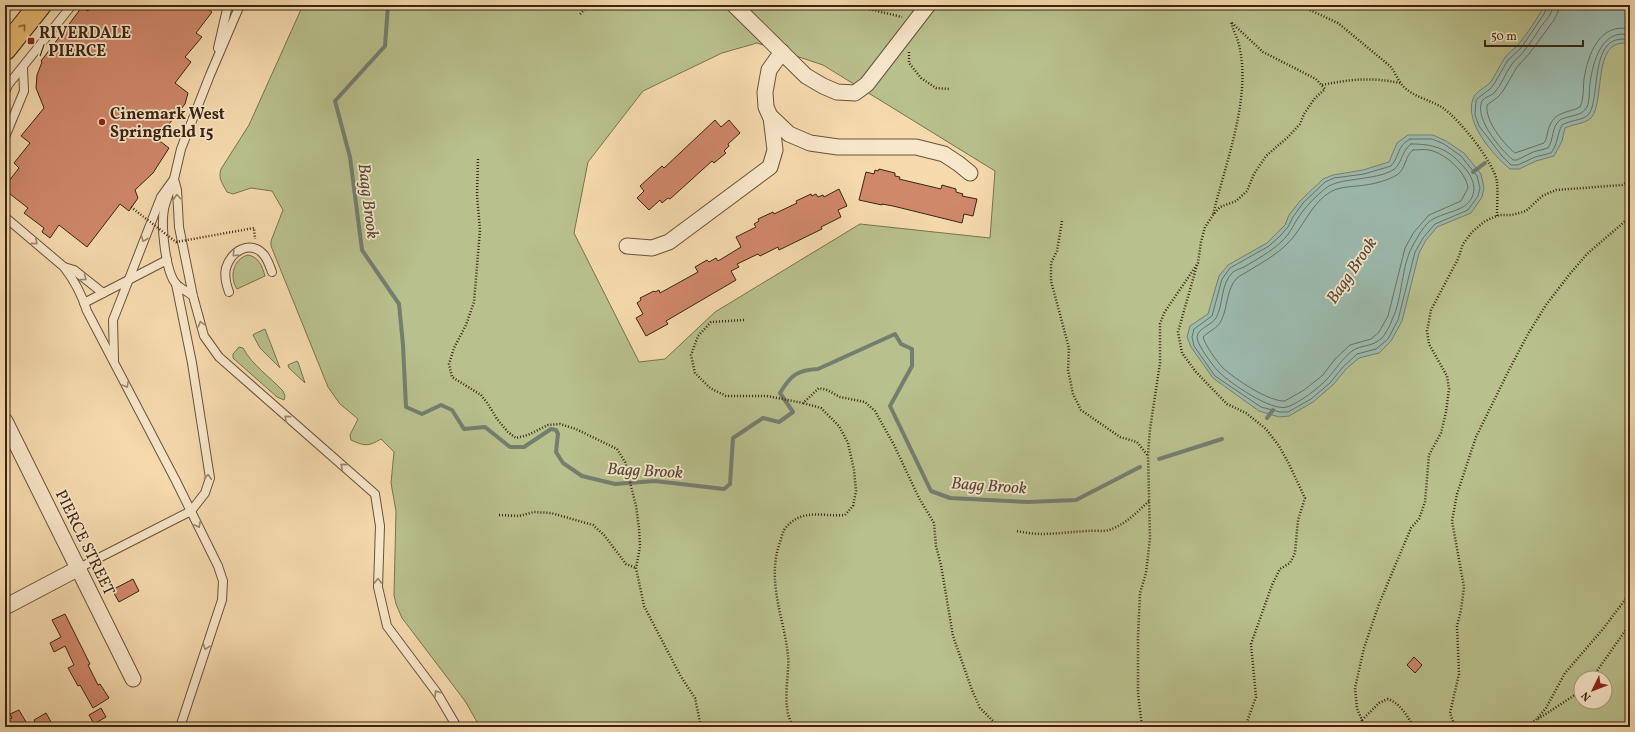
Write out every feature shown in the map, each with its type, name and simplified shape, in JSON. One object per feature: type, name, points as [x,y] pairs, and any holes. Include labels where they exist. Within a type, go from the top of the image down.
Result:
[{"type":"main road","points":[[5,49],[40,5]]},
{"type":"street","points":[[734,5],[806,76],[837,92],[855,93],[867,84],[928,5]]},
{"type":"street","points":[[627,246],[652,248],[669,242],[770,168],[775,150],[770,117],[766,107],[764,92],[769,70],[782,52]]},
{"type":"street","points":[[770,117],[789,134],[810,143],[845,147],[916,147],[944,154],[960,164],[970,173]]},
{"type":"street","name":"PIERCE STREET","points":[[5,421],[133,679]]},
{"type":"street","points":[[5,607],[79,568]]},
{"type":"lane","points":[[5,92],[8,85],[72,5]]},
{"type":"lane","points":[[210,75],[228,5]]},
{"type":"lane","points":[[193,296],[176,284],[172,278],[167,260],[163,225],[164,208],[174,179],[181,149],[210,75],[240,5]]},
{"type":"lane","points":[[5,137],[24,91],[23,68]]},
{"type":"lane","points":[[114,362],[113,320],[161,197],[174,179]]},
{"type":"lane","points":[[174,179],[179,227],[193,296],[204,336],[215,353],[375,494],[380,526],[378,587],[387,626],[437,693],[457,727]]},
{"type":"lane","points":[[5,217],[64,267],[70,275],[218,566],[223,581],[222,600],[180,727]]},
{"type":"lane","points":[[229,292],[225,281],[226,268],[231,258],[242,248],[250,247],[259,250],[265,256],[272,272]]},
{"type":"lane","points":[[84,303],[167,260]]},
{"type":"lane","points":[[64,267],[74,270],[103,293]]},
{"type":"lane","points":[[79,568],[191,511],[205,493],[210,478],[192,363],[176,284]]},
{"type":"path","points":[[580,14],[589,5]]},
{"type":"path","points":[[1299,5],[1338,23],[1390,66],[1400,83],[1414,95],[1443,108],[1458,122],[1480,148],[1493,168],[1497,181],[1497,216]]},
{"type":"path","points":[[1213,215],[1238,117],[1242,79],[1239,46],[1231,22],[1263,52],[1316,78],[1325,89],[1315,98],[1304,114],[1300,124],[1288,137],[1266,156],[1254,174],[1247,191],[1236,201],[1220,207],[1206,226],[1201,242],[1198,263],[1178,332],[1182,353],[1205,382],[1227,404],[1246,413],[1266,429],[1279,446],[1305,498],[1298,520],[1295,553],[1290,563],[1280,569],[1272,585],[1251,644],[1256,697],[1245,727]]},
{"type":"path","points":[[1322,85],[1361,78],[1381,79],[1400,83]]},
{"type":"path","points":[[478,159],[476,195],[480,230],[474,302],[466,325],[454,348],[449,364],[452,377],[481,395],[497,419],[508,432],[516,438],[528,435],[548,425],[560,424],[576,429],[617,449],[626,465],[636,506],[640,547],[636,568],[644,606],[680,675],[695,698],[701,727]]},
{"type":"path","points":[[1361,727],[1362,720],[1357,709],[1355,688],[1364,648],[1379,604],[1411,528],[1419,519],[1425,502],[1429,455],[1441,433],[1446,412],[1449,389],[1447,376],[1429,344],[1427,331],[1431,310],[1458,259],[1463,244],[1472,232],[1485,221],[1497,216],[1512,215],[1526,211],[1542,196],[1556,190],[1622,185],[1630,181]]},
{"type":"path","points":[[132,207],[176,242],[254,228],[255,238]]},
{"type":"path","points":[[1455,727],[1450,713],[1460,674],[1457,626],[1464,587],[1452,521],[1457,494],[1476,437],[1528,334],[1546,305],[1587,254],[1630,217]]},
{"type":"path","points":[[1062,221],[1057,252],[1051,263],[1051,281],[1069,348],[1068,370],[1073,394],[1081,410],[1120,438],[1138,442],[1148,456]]},
{"type":"path","points":[[1142,727],[1138,693],[1138,636],[1140,593],[1146,573],[1150,538],[1148,456],[1150,428],[1160,363],[1160,324],[1164,313],[1198,263]]},
{"type":"path","points":[[744,320],[711,322],[698,336],[691,355],[695,373],[710,388],[726,396],[767,396],[821,408],[838,426],[848,443],[854,470],[856,491],[853,506],[845,515],[833,516],[805,514],[794,522],[784,531],[774,565],[776,592],[788,657],[786,704],[794,727]]},
{"type":"path","points":[[803,403],[819,388],[827,390],[840,397],[865,402],[875,411],[894,445],[919,498],[934,523],[936,546],[941,565],[953,636],[980,708],[999,727]]},
{"type":"path","points":[[1017,531],[1030,534],[1060,534],[1109,530],[1130,519],[1149,500]]},
{"type":"path","points":[[499,515],[518,516],[534,512],[551,513],[593,525],[604,535],[626,564],[636,568]]},
{"type":"path","points":[[1536,720],[1546,708],[1565,673],[1603,629],[1630,593]]},
{"type":"path","points":[[1598,670],[1630,624]]},
{"type":"path","points":[[1523,727],[1573,696]]},
{"type":"path","points":[[1362,720],[1379,703],[1388,699],[1396,702],[1406,713],[1414,727]]},
{"type":"green space","points":[[303,5],[1630,5],[1630,727],[480,727],[465,701],[402,618],[396,604],[394,595],[396,511],[391,483],[394,452],[381,439],[366,445],[359,444],[351,440],[350,435],[358,419],[340,404],[328,387],[271,246],[271,241],[283,210],[272,191],[251,188],[233,194],[227,192],[221,180],[221,169],[249,125]],"holes":[[[757,43],[823,65],[995,171],[990,238],[860,224],[715,312],[665,359],[639,362],[574,233],[588,162],[643,91],[722,53]]]},
{"type":"green space","points":[[248,255],[257,260],[261,265],[265,276],[237,289],[233,279],[234,269],[239,260]]},
{"type":"green space","points":[[265,329],[280,368],[260,348],[253,335]]},
{"type":"green space","points":[[239,347],[243,348],[256,366],[283,391],[285,396],[284,400],[277,397],[233,358],[233,354]]},
{"type":"green space","points":[[297,361],[305,383],[289,368],[288,365]]},
{"type":"water","points":[[1545,5],[1630,5],[1630,44],[1618,44],[1610,49],[1604,59],[1598,98],[1591,118],[1585,122],[1565,128],[1562,141],[1554,156],[1536,161],[1519,169],[1510,169],[1488,147],[1476,128],[1471,108],[1474,96],[1492,80],[1505,57],[1524,37]]},
{"type":"water","points":[[1408,135],[1433,135],[1446,141],[1464,153],[1481,174],[1484,188],[1482,197],[1471,213],[1437,227],[1426,240],[1419,253],[1402,321],[1391,341],[1379,353],[1359,358],[1346,369],[1333,385],[1313,402],[1289,416],[1279,417],[1259,411],[1213,378],[1191,347],[1187,337],[1190,326],[1208,314],[1219,276],[1228,265],[1267,243],[1285,225],[1289,215],[1300,201],[1323,179],[1333,175],[1363,170],[1389,162],[1397,143]]},
{"type":"building","name":"Cinemark West Springfield 15","points":[[90,5],[203,5],[212,12],[196,33],[202,37],[185,57],[191,62],[175,83],[188,93],[185,104],[157,139],[169,148],[153,173],[135,190],[138,198],[129,211],[120,204],[87,247],[59,225],[50,238],[42,232],[44,228],[24,213],[28,208],[5,190],[5,186],[19,168],[14,163],[30,143],[21,136],[44,108],[36,88],[37,75],[42,62],[41,61],[82,7],[88,11]]},
{"type":"building","points":[[715,120],[721,127],[729,120],[740,133],[728,144],[729,146],[724,151],[726,153],[714,163],[712,161],[670,199],[668,198],[662,203],[660,200],[649,210],[637,198],[644,191],[640,186],[662,166],[664,168]]},
{"type":"building","points":[[879,169],[895,173],[895,176],[900,177],[899,179],[941,189],[942,185],[956,189],[956,192],[963,194],[962,196],[977,199],[973,216],[964,214],[962,223],[893,206],[859,200],[866,172],[874,174],[875,170],[878,171]]},
{"type":"building","points":[[839,189],[847,206],[838,210],[841,217],[821,227],[822,229],[779,250],[778,247],[760,256],[758,254],[737,264],[739,267],[731,271],[736,280],[666,321],[668,324],[646,336],[636,318],[643,314],[637,303],[641,300],[640,298],[654,291],[659,290],[660,293],[698,272],[695,267],[707,260],[709,262],[716,258],[718,261],[741,247],[736,237],[756,227],[754,224],[759,221],[758,219],[773,212],[774,214],[797,203],[796,201],[811,194],[812,196],[816,194],[818,197],[823,195],[824,197]]},
{"type":"building","points":[[133,579],[139,591],[119,602],[112,590]]},
{"type":"building","points":[[65,614],[90,664],[88,665],[98,685],[100,684],[109,698],[93,708],[68,668],[74,665],[65,646],[54,652],[50,643],[61,637],[52,620]]},
{"type":"building","points":[[1414,657],[1422,665],[1415,673],[1407,665]]},
{"type":"building","points":[[101,708],[106,717],[94,724],[89,715]]},
{"type":"building","points":[[19,710],[29,727],[5,727],[5,721],[12,718],[10,714]]},
{"type":"building","points":[[46,713],[54,727],[38,727],[34,720]]},
{"type":"waterway","name":"Bagg Brook","points":[[388,5],[385,46],[335,101],[350,157],[362,250],[399,304],[403,345],[406,407],[422,414],[441,405],[452,410],[464,429],[485,427],[510,447],[524,447],[551,429],[556,430],[558,434],[556,452],[563,463],[582,476],[615,484],[655,481],[724,489],[730,484],[733,438],[763,418],[779,422],[793,412],[780,393],[791,378],[800,372],[818,369],[895,334],[901,344],[912,349],[912,366],[890,406],[931,491],[950,498],[1028,502],[1076,500],[1140,467]]},
{"type":"waterway","name":"Bagg Brook","points":[[1473,172],[1485,163]]},
{"type":"waterway","name":"Bagg Brook","points":[[1267,418],[1273,410]]},
{"type":"waterway","name":"Bagg Brook","points":[[1159,459],[1222,439]]},
{"type":"place","name":"RIVERDALE / PIERCE","points":[[31,41]]},
{"type":"place","name":"Cinemark West Springfield 15","points":[[102,122]]}]
